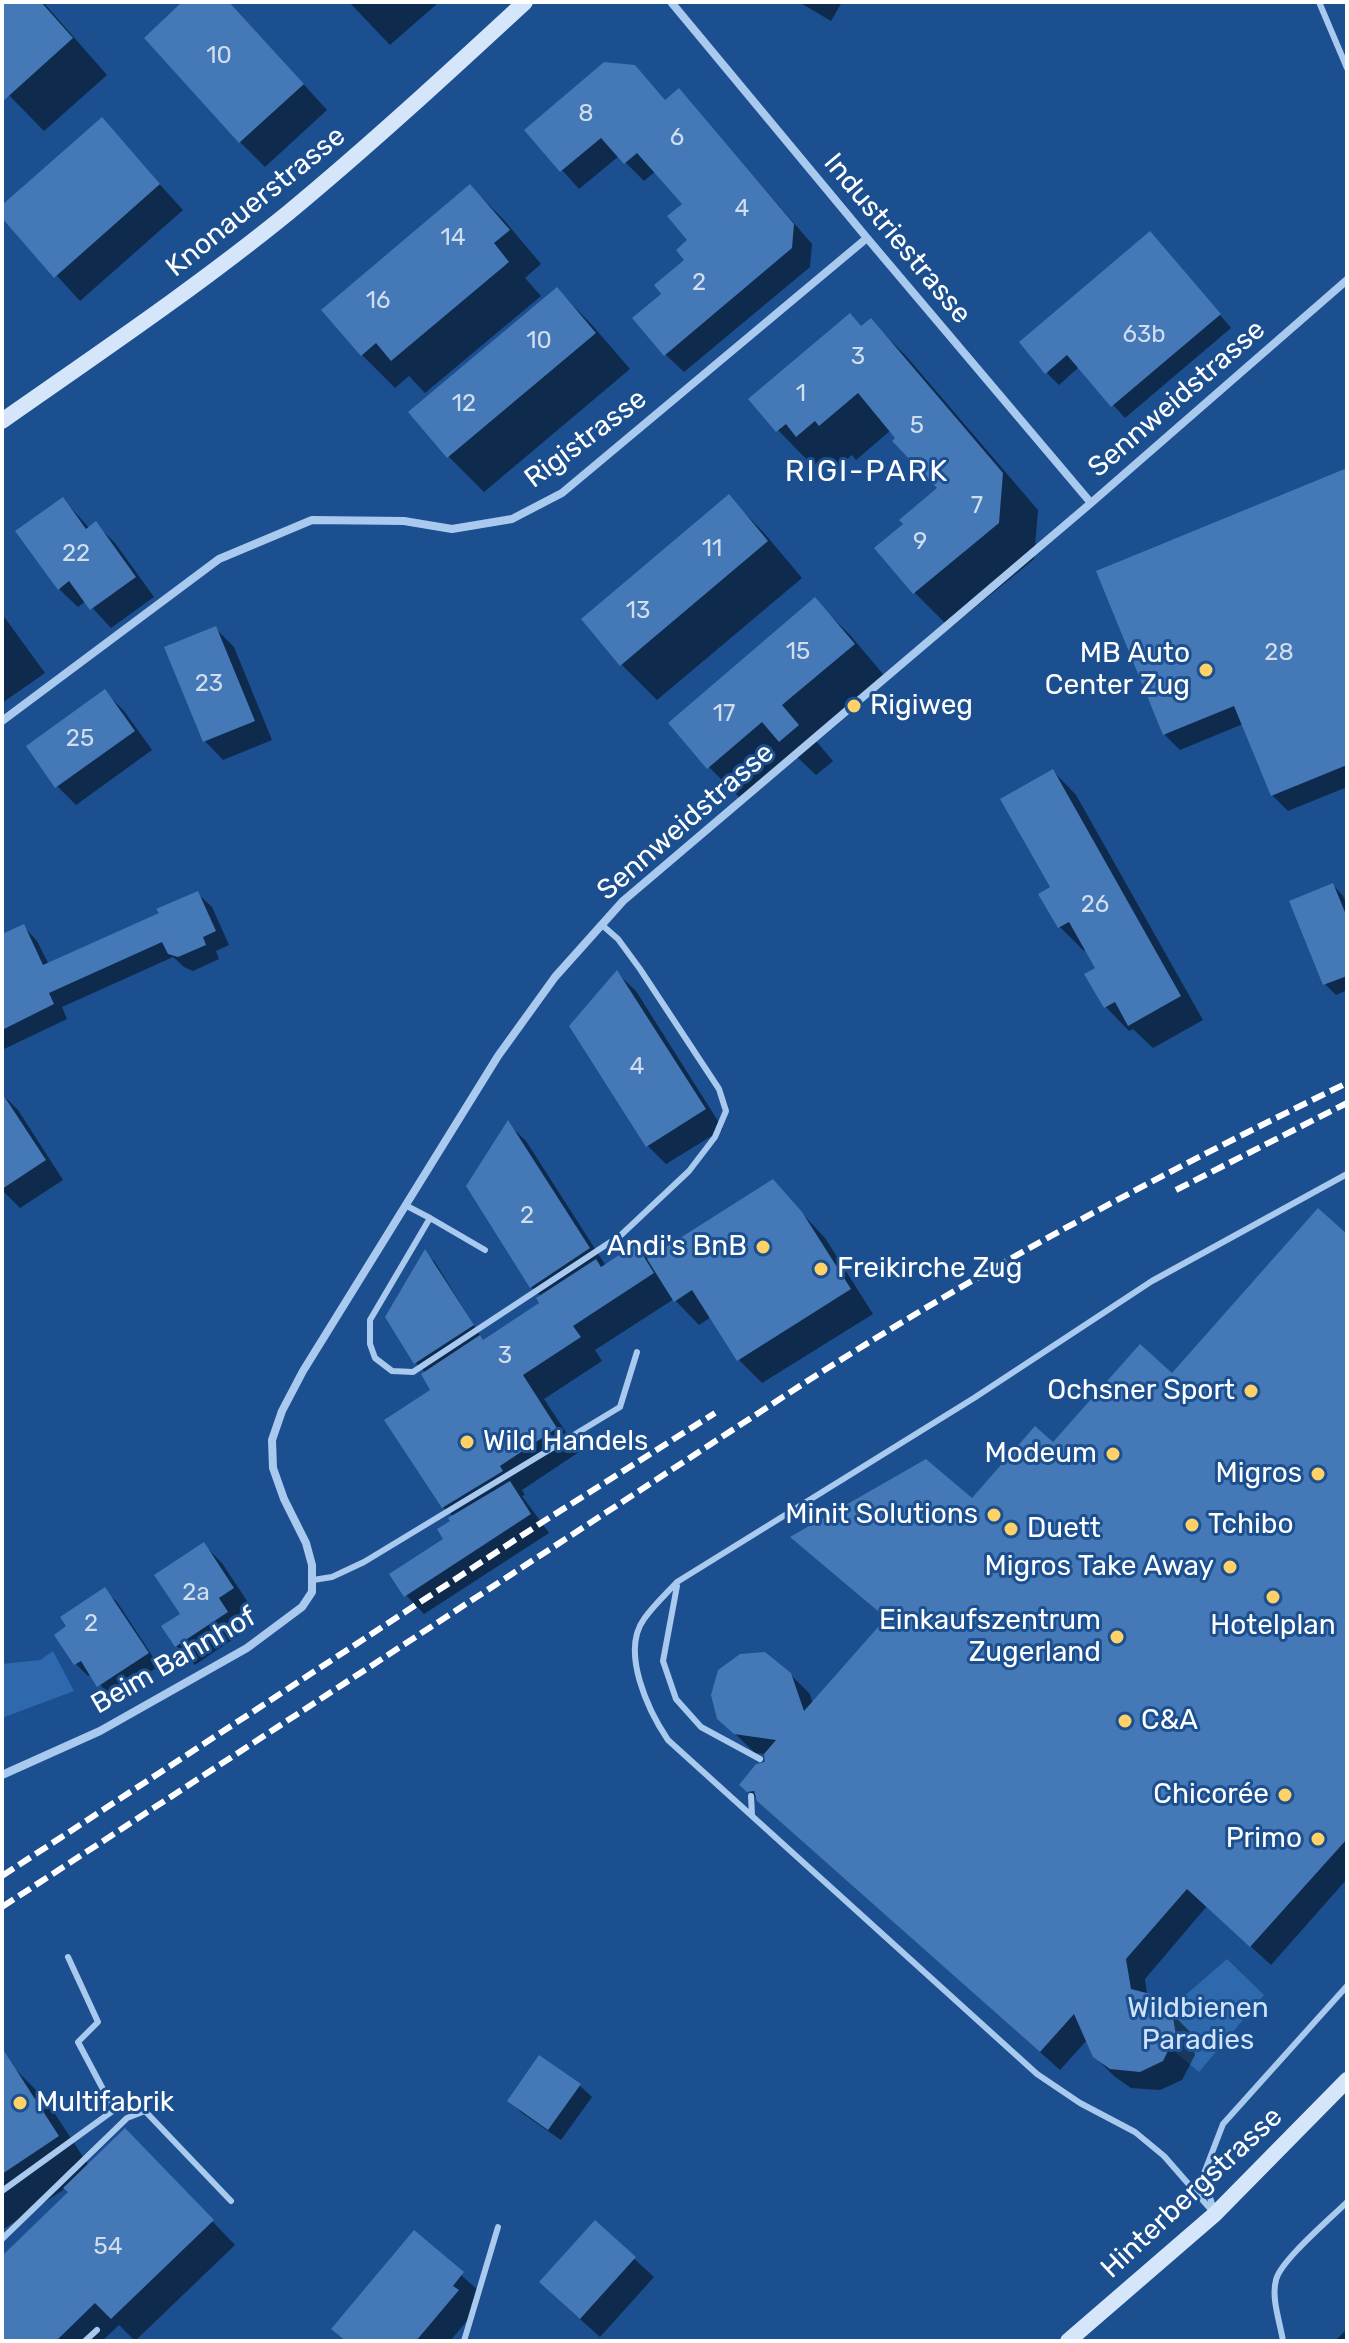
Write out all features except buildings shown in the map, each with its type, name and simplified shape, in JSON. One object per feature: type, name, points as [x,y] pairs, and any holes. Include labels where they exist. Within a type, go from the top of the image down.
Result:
[{"type":"street","name":"Knonauerstrasse","points":[[2,421],[162,309],[286,214],[395,123],[525,2]]},
{"type":"street","name":"Industriestrasse","points":[[671,2],[1091,503]]},
{"type":"street","name":"Rigistrasse","points":[[2,721],[219,559],[312,520],[404,521],[452,529],[512,519],[562,493],[867,238]]},
{"type":"street","name":"Sennweidstrasse","points":[[313,1580],[306,1543],[284,1499],[273,1468],[272,1440],[282,1411],[303,1371],[498,1056],[555,977],[623,901],[1091,503],[1347,280]]},
{"type":"street","name":"Beim Bahnhof","points":[[2,1775],[100,1731],[247,1648],[302,1607],[312,1592],[313,1580]]},
{"type":"street","name":"Hinterbergstrasse","points":[[1068,2341],[1215,2214],[1347,2080]]},
{"type":"lane","points":[[1319,2],[1347,68]]},
{"type":"lane","points":[[430,1218],[370,1320],[370,1344],[375,1358],[392,1371],[413,1372],[621,1235],[689,1171],[715,1137],[726,1111],[719,1089],[640,969],[618,939],[602,925]]},
{"type":"lane","points":[[1215,2214],[1164,2156],[1135,2132],[1080,2103],[1037,2074],[668,1740],[649,1712],[636,1670],[636,1642],[641,1621],[677,1582],[974,1398],[1152,1281],[1347,1174]]},
{"type":"lane","points":[[405,1205],[485,1250]]},
{"type":"lane","points":[[313,1580],[332,1577],[364,1562],[620,1407],[637,1352]]},
{"type":"lane","points":[[677,1582],[663,1661],[676,1699],[701,1727],[760,1759]]},
{"type":"lane","points":[[751,1796],[750,1810],[759,1825]]},
{"type":"lane","points":[[2,2191],[114,2110],[78,2042],[98,2022],[68,1957]]},
{"type":"lane","points":[[1215,2214],[1203,2176],[1223,2124],[1347,1986]]},
{"type":"lane","points":[[2,2239],[127,2118],[145,2111],[231,2201]]},
{"type":"lane","points":[[1283,2341],[1275,2292],[1277,2275],[1347,2202]]},
{"type":"lane","points":[[464,2341],[498,2227]]},
{"type":"lane","points":[[85,2341],[97,2330]]},
{"type":"green space","points":[[53,1651],[74,1691],[2,1718],[2,1664],[40,1660]]},
{"type":"green space","name":"Wildbienen Paradies","points":[[1227,1959],[1264,1995],[1199,2072],[1169,2047],[1166,2012]]},
{"type":"railway","points":[[2,1907],[875,1339],[1074,1224],[1347,1083]]},
{"type":"railway","points":[[1176,1190],[1347,1103]]},
{"type":"railway","points":[[2,1876],[541,1523],[715,1413]]},
{"type":"place","name":"MB Auto Center Zug","points":[[1206,670]]},
{"type":"place","name":"Rigiweg","points":[[854,706]]},
{"type":"place","name":"Andi's BnB","points":[[763,1247]]},
{"type":"place","name":"Freikirche Zug","points":[[821,1269]]},
{"type":"place","name":"Ochsner Sport","points":[[1251,1391]]},
{"type":"place","name":"Wild Handels","points":[[467,1442]]},
{"type":"place","name":"Modeum","points":[[1113,1454]]},
{"type":"place","name":"Migros","points":[[1318,1474]]},
{"type":"place","name":"Minit Solutions","points":[[994,1515]]},
{"type":"place","name":"Tchibo","points":[[1192,1525]]},
{"type":"place","name":"Duett","points":[[1011,1529]]},
{"type":"place","name":"Migros Take Away","points":[[1230,1567]]},
{"type":"place","name":"Hotelplan","points":[[1273,1597]]},
{"type":"place","name":"Einkaufszentrum Zugerland","points":[[1117,1637]]},
{"type":"place","name":"C&A","points":[[1125,1721]]},
{"type":"place","name":"Chicorée","points":[[1285,1795]]},
{"type":"place","name":"Primo","points":[[1318,1839]]},
{"type":"place","name":"Multifabrik","points":[[20,2103]]},
{"type":"district","name":"RIGI-PARK","points":[[867,472]]}]
